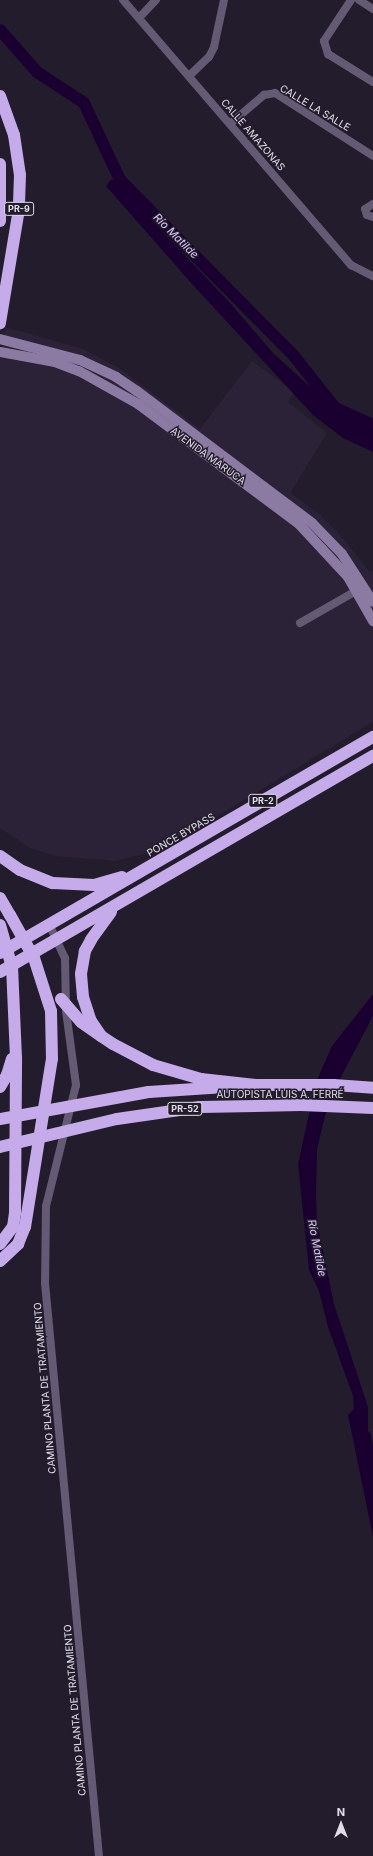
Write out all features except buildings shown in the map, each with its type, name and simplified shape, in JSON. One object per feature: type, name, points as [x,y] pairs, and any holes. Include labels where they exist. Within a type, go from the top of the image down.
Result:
[{"type":"highway","name":"PR-9","points":[[0,96],[17,150],[20,196],[0,323]]},
{"type":"highway","name":"PR-9","points":[[0,164],[0,221]]},
{"type":"highway","name":"PONCE BYPASS","points":[[0,953],[373,737]]},
{"type":"highway","name":"PR-2","points":[[0,972],[373,756]]},
{"type":"highway","points":[[0,856],[26,873],[60,884],[94,884],[141,872]]},
{"type":"highway","points":[[0,898],[34,958],[68,1008],[81,1022],[130,1054],[180,1074],[201,1080],[256,1085]]},
{"type":"highway","points":[[101,1036],[92,1021],[83,997],[81,974],[85,951],[96,930],[117,904]]},
{"type":"highway","points":[[0,925],[10,959],[14,987],[16,1042],[16,1213],[13,1227],[0,1244]]},
{"type":"highway","points":[[0,1261],[18,1244],[25,1227],[52,1059],[53,1034],[46,989],[34,958]]},
{"type":"highway","points":[[0,1087],[10,1067],[16,1042]]},
{"type":"highway","name":"AUTOPISTA LUIS A. FERRÉ","points":[[0,1119],[149,1092],[256,1085],[299,1084],[373,1088]]},
{"type":"highway","name":"AUTOPISTA LUIS A. FERRÉ","points":[[0,1147],[117,1119],[200,1107],[301,1105],[373,1108]]},
{"type":"street","name":"CALLE AMAZONAS","points":[[123,0],[351,265],[373,278]]},
{"type":"street","points":[[139,18],[156,0]]},
{"type":"street","points":[[189,76],[209,57],[214,47],[224,0]]},
{"type":"street","points":[[351,0],[324,41],[328,54],[373,82]]},
{"type":"street","points":[[359,0],[373,9]]},
{"type":"street","name":"CALLE LA SALLE","points":[[230,124],[264,94],[275,93],[373,156]]},
{"type":"street","points":[[373,204],[365,209],[367,215],[373,217]]},
{"type":"street","name":"AVENIDA MARUCA","points":[[0,339],[80,360],[116,377],[312,523],[342,554],[373,602]]},
{"type":"street","name":"AVENIDA MARUCA","points":[[0,352],[55,362],[97,379],[127,397],[299,524],[334,560],[356,591],[373,621]]},
{"type":"street","points":[[300,623],[356,591]]},
{"type":"street","name":"CAMINO PLANTA DE TRATAMIENTO","points":[[49,924],[65,958],[66,1011],[76,1085],[46,1206],[45,1283],[99,1856]]},
{"type":"shaded area","points":[[5,327],[83,349],[119,368],[200,429],[252,361],[294,392],[288,402],[327,433],[290,493],[318,513],[342,537],[369,571],[373,571],[373,722],[207,822],[143,854],[116,861],[55,856],[30,848],[0,828],[0,360]]},
{"type":"water","points":[[112,179],[231,304],[273,353],[316,392],[338,402],[351,417],[373,431],[373,452],[343,438],[314,416],[192,284],[106,186]]},
{"type":"water","name":"Río Matilde","points":[[373,994],[373,1016],[342,1075],[325,1116],[317,1149],[316,1195],[317,1222],[334,1304],[368,1407],[368,1460],[373,1478],[373,1537],[348,1415],[354,1409],[353,1396],[328,1327],[319,1291],[309,1270],[298,1164],[316,1082],[332,1046]]},
{"type":"waterway","name":"Río Matilde","points":[[0,30],[37,72],[84,103],[120,180],[294,356],[335,408],[373,425]]},
{"type":"waterway","name":"Río Matilde","points":[[365,1436],[373,1476]]}]
